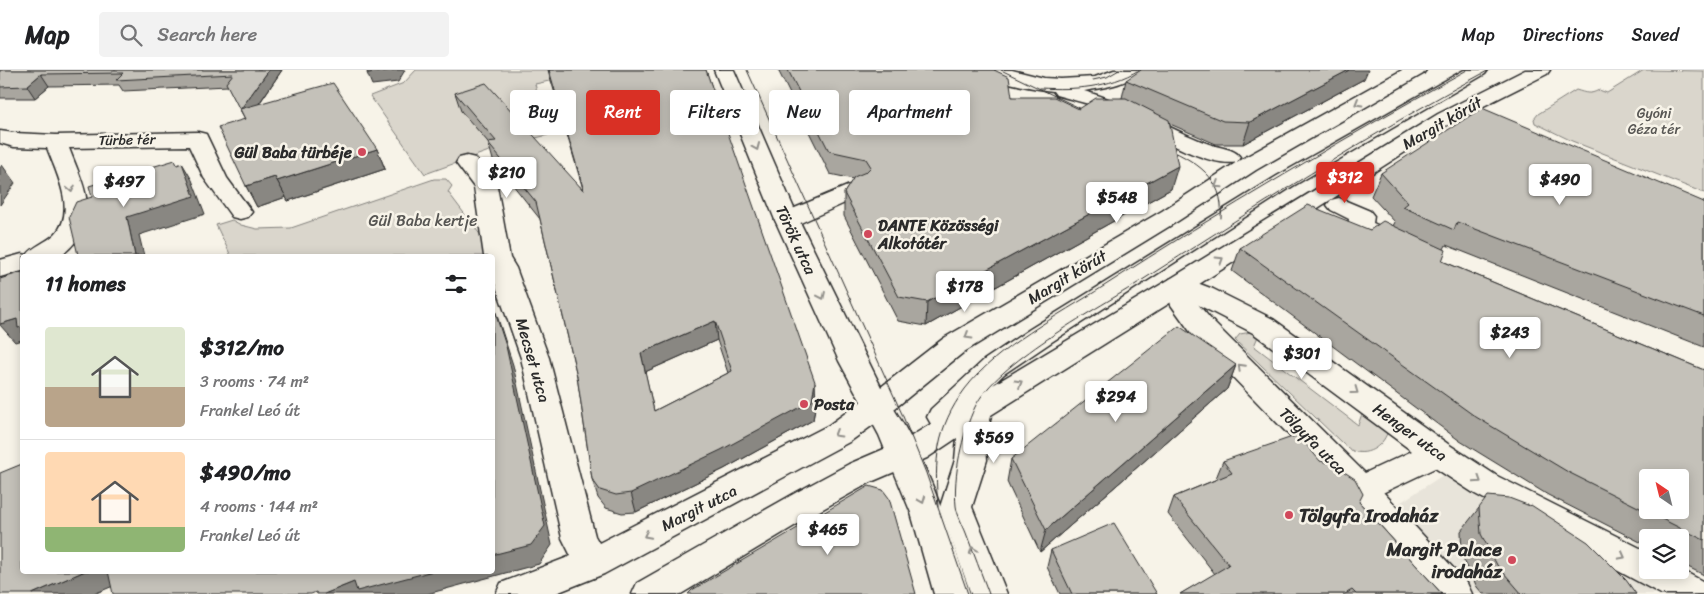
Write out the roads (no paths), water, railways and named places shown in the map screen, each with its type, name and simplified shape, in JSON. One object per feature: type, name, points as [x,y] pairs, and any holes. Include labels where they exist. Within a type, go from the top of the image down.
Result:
[{"type":"street","name":"Török utca","points":[[724,70],[787,220],[853,361],[877,406]]},
{"type":"street","points":[[992,70],[1023,89],[1050,85],[1063,88],[1104,103],[1202,148],[1230,157]]},
{"type":"street","points":[[1063,88],[1105,80],[1130,70]]},
{"type":"street","name":"Margit körút","points":[[877,406],[954,344],[1170,216],[1248,165],[1416,70]]},
{"type":"street","name":"Margit körút","points":[[903,454],[942,433],[1445,118],[1498,100],[1540,70]]},
{"type":"street","name":"Margit körút","points":[[903,454],[914,441],[952,409],[994,367],[1285,181],[1470,74]]},
{"type":"street","name":"Türbe tér","points":[[0,137],[14,140],[56,142],[198,139],[201,150],[221,188],[240,212]]},
{"type":"street","points":[[42,254],[63,241],[76,220],[72,187],[56,142]]},
{"type":"street","name":"Mecset utca","points":[[467,163],[485,186],[497,258],[503,268],[535,358],[579,538],[592,563]]},
{"type":"street","points":[[787,220],[857,189]]},
{"type":"street","points":[[1339,205],[1362,216],[1360,227],[1416,252]]},
{"type":"street","points":[[0,269],[20,263]]},
{"type":"street","name":"Henger utca","points":[[1179,285],[1204,295],[1263,326],[1438,454],[1486,485],[1639,565]]},
{"type":"street","name":"Tölgyfa utca","points":[[1179,285],[1184,305],[1204,330],[1361,489],[1454,594]]},
{"type":"street","name":"Margit körút","points":[[989,594],[956,507],[971,460],[971,443],[978,409],[990,385],[994,367]]},
{"type":"street","points":[[877,406],[893,432],[927,513],[952,594]]},
{"type":"street","name":"Margit utca","points":[[514,594],[592,563],[840,433],[877,406]]},
{"type":"street","points":[[650,594],[808,501],[903,454]]},
{"type":"street","points":[[1361,489],[1438,454]]},
{"type":"street","name":"Henger utca","points":[[1665,579],[1694,594]]},
{"type":"tram line","points":[[747,70],[902,414],[926,473],[968,594]]},
{"type":"tram line","points":[[1001,70],[1092,114]]},
{"type":"tram line","points":[[1093,80],[1107,77],[1119,70]]},
{"type":"tram line","points":[[1040,88],[1066,89],[1103,84],[1115,81],[1139,70]]},
{"type":"tram line","points":[[1221,213],[1329,148],[1467,70]]},
{"type":"tram line","points":[[989,594],[958,513],[955,494],[957,469],[966,430],[975,407],[986,390],[1024,356],[1072,323],[1399,120],[1489,70]]},
{"type":"tram line","points":[[1162,146],[1186,158],[1205,172],[1213,181],[1218,192],[1221,213]]},
{"type":"tram line","points":[[938,507],[936,474],[939,445],[943,431],[955,403],[979,373],[1011,345],[1221,213]]},
{"type":"tram line","points":[[1221,213],[1221,218]]},
{"type":"place","name":"Gül Baba türbéje","points":[[362,152]]},
{"type":"place","name":"DANTE Közösségi Alkotótér","points":[[868,234]]},
{"type":"place","name":"Posta","points":[[804,404]]},
{"type":"place","name":"Tölgyfa Irodaház","points":[[1289,515]]},
{"type":"place","name":"Margit Palace irodaház","points":[[1512,560]]},
{"type":"park label","name":"Gyóni Géza tér","points":[[1654,122]]},
{"type":"park label","name":"Gül Baba kertje","points":[[423,220]]}]
